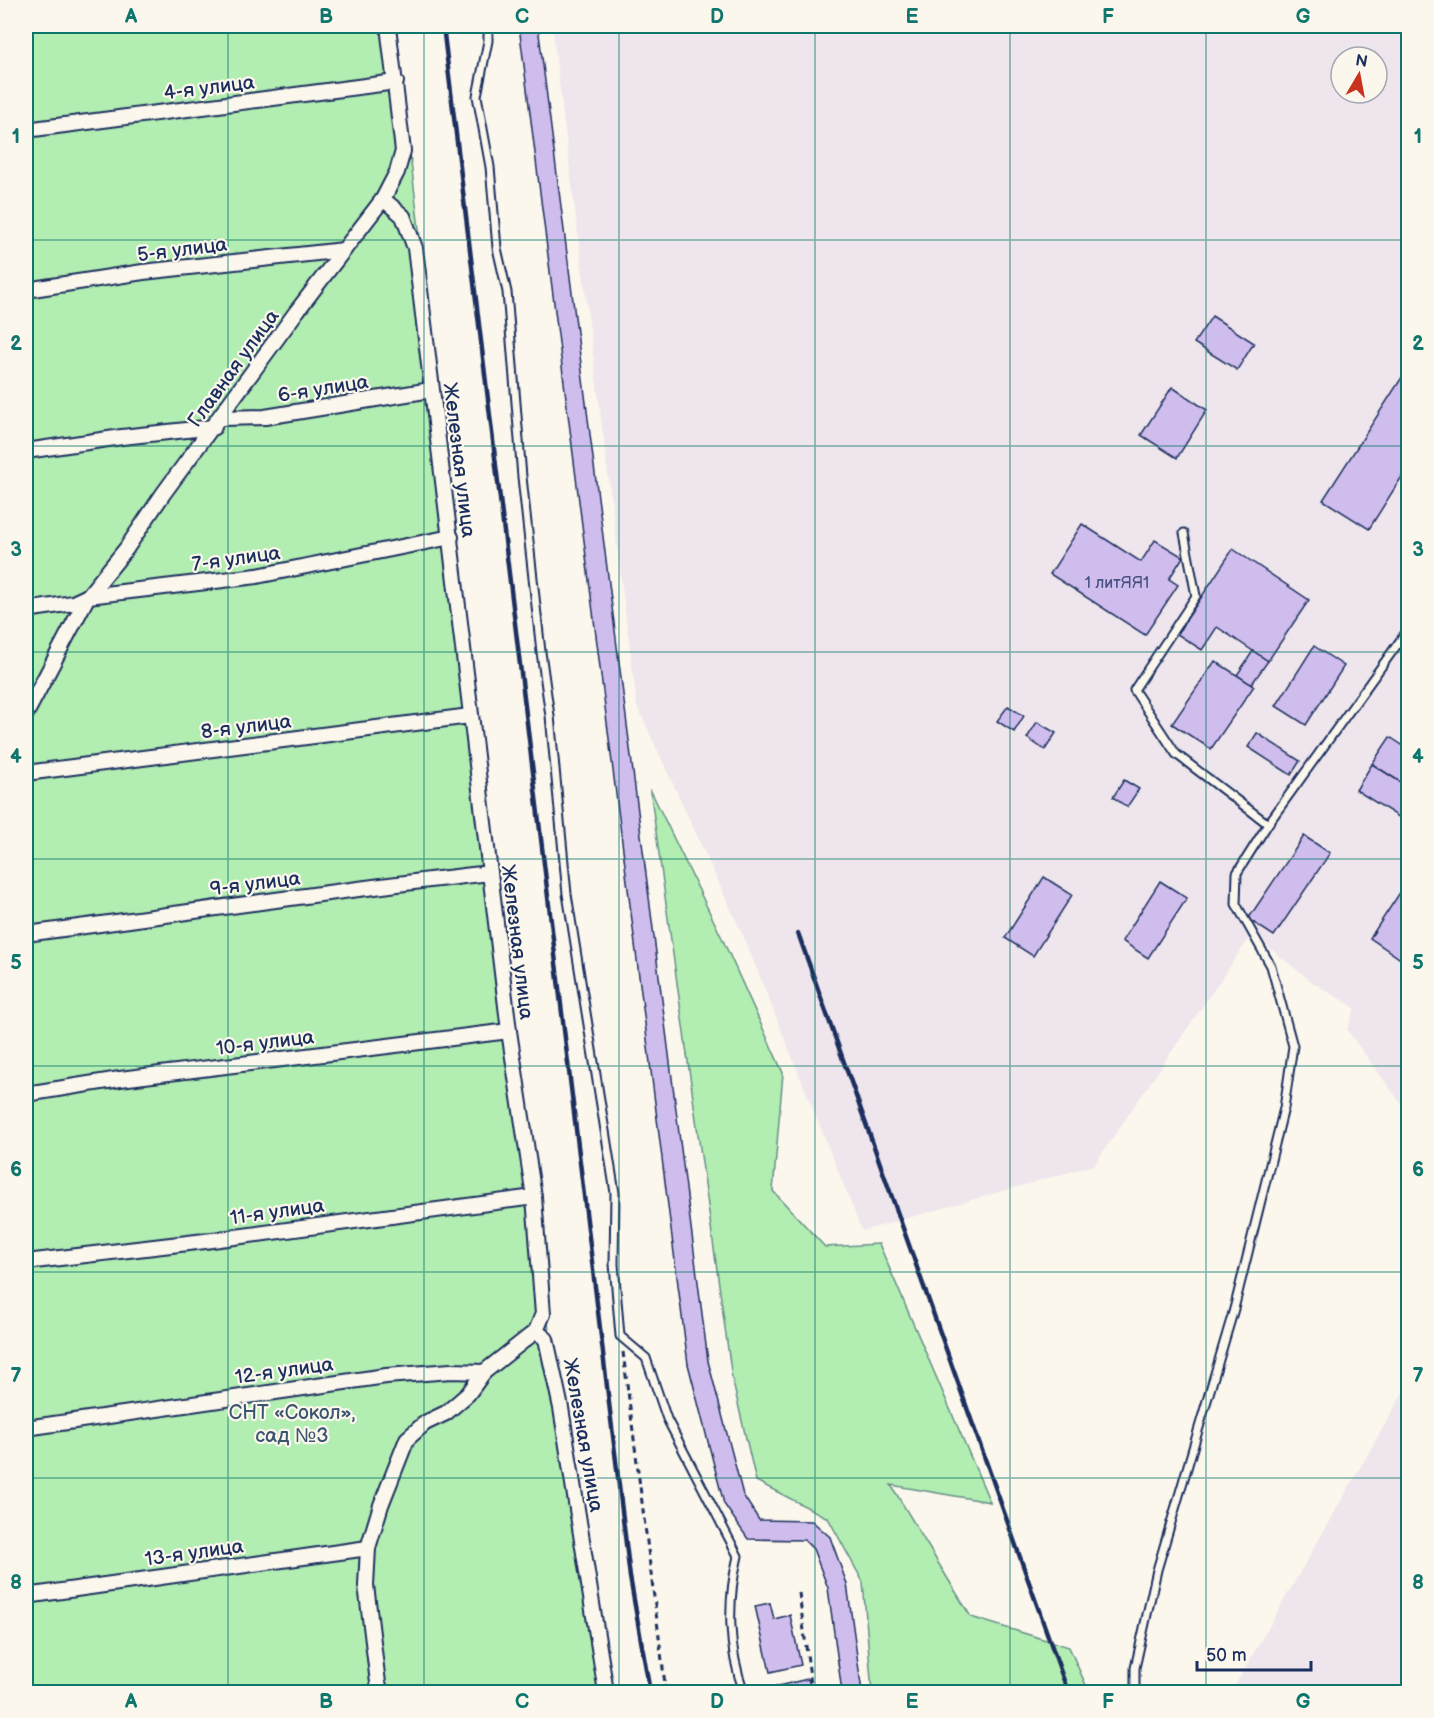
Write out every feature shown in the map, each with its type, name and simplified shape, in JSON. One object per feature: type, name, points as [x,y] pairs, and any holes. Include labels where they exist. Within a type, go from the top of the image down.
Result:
[{"type":"street","name":"Главная улица","points":[[26,714],[88,596],[126,549],[163,494],[384,199],[397,172],[403,151],[388,26]]},
{"type":"street","name":"4-я улица","points":[[26,130],[396,82]]},
{"type":"street","name":"Железная улица","points":[[384,199],[403,216],[415,248],[509,1031],[534,1197],[543,1314],[536,1331],[546,1339],[556,1386],[575,1486],[582,1551],[606,1692]]},
{"type":"street","name":"5-я улица","points":[[26,290],[143,272],[344,250]]},
{"type":"street","name":"6-я улица","points":[[26,451],[265,417],[431,390]]},
{"type":"street","name":"7-я улица","points":[[26,610],[74,603],[88,596],[256,576],[451,537]]},
{"type":"street","name":"8-я улица","points":[[26,773],[470,716]]},
{"type":"street","name":"9-я улица","points":[[26,934],[262,899],[324,895],[490,873]]},
{"type":"street","name":"10-я улица","points":[[26,1094],[120,1079],[509,1031]]},
{"type":"street","name":"11-я улица","points":[[26,1262],[205,1241],[534,1197]]},
{"type":"street","points":[[381,1692],[366,1585],[368,1548],[381,1504],[407,1439],[425,1423],[446,1413],[468,1394],[484,1372],[536,1331]]},
{"type":"street","name":"12-я улица","points":[[26,1428],[386,1376],[451,1371],[484,1372]]},
{"type":"street","name":"13-я улица","points":[[26,1596],[368,1548]]},
{"type":"lane","points":[[488,26],[488,40],[477,96],[490,167],[497,248],[507,292],[522,477],[550,716],[567,894],[615,1193],[614,1264],[621,1336],[646,1358],[667,1419],[738,1556],[730,1589],[734,1665],[744,1692]]},
{"type":"lane","points":[[1184,533],[1196,596],[1134,690],[1176,754],[1268,824]]},
{"type":"lane","points":[[1135,1692],[1135,1668],[1157,1570],[1234,1309],[1284,1108],[1293,1046],[1271,966],[1236,904],[1237,873],[1268,824],[1408,632]]},
{"type":"path","points":[[621,1336],[666,1692]]},
{"type":"path","points":[[799,1593],[812,1692]]},
{"type":"shaded area","points":[[552,26],[1408,26],[1408,1113],[1347,1030],[1355,1008],[1312,982],[1252,934],[1094,1165],[862,1231],[745,940],[637,706]]},
{"type":"shaded area","points":[[1408,1384],[1408,1692],[1232,1691]]},
{"type":"green space","name":"СНТ «Сокол», сад №3","points":[[26,26],[395,26],[571,1517],[605,1692],[26,1692]]},
{"type":"green space","points":[[650,789],[722,938],[783,1073],[773,1191],[825,1247],[879,1244],[990,1502],[891,1485],[971,1617],[1069,1647],[1089,1692],[872,1692],[863,1582],[828,1518],[756,1481],[732,1378]]},
{"type":"building","points":[[519,26],[538,26],[708,1361],[743,1495],[759,1520],[812,1521],[830,1537],[847,1584],[862,1692],[842,1692],[828,1588],[813,1549],[804,1540],[748,1539],[724,1504],[688,1364]]},
{"type":"building","points":[[1212,316],[1254,343],[1237,370],[1194,343]]},
{"type":"building","points":[[1408,368],[1408,467],[1369,529],[1323,500]]},
{"type":"building","points":[[1172,387],[1207,410],[1177,458],[1141,435]]},
{"type":"building","points":[[1082,524],[1141,562],[1155,540],[1183,557],[1169,579],[1178,585],[1145,635],[1050,574]]},
{"type":"building","points":[[1233,549],[1309,600],[1268,661],[1217,627],[1202,650],[1177,634]]},
{"type":"building","points":[[1314,646],[1344,666],[1306,725],[1276,706]]},
{"type":"building","points":[[1253,651],[1268,661],[1251,685],[1237,675]]},
{"type":"building","points":[[1215,661],[1254,686],[1211,749],[1172,724]]},
{"type":"building","points":[[1008,706],[1024,716],[1014,732],[997,721]]},
{"type":"building","points":[[1037,722],[1056,733],[1045,750],[1027,738]]},
{"type":"building","points":[[1257,733],[1300,761],[1291,775],[1248,747]]},
{"type":"building","points":[[1390,737],[1408,749],[1408,787],[1372,764]]},
{"type":"building","points":[[1372,764],[1408,787],[1408,823],[1356,790]]},
{"type":"building","points":[[1124,780],[1139,789],[1127,807],[1113,797]]},
{"type":"building","points":[[1304,836],[1330,853],[1274,936],[1248,919]]},
{"type":"building","points":[[1044,877],[1072,895],[1033,956],[1005,938]]},
{"type":"building","points":[[1160,881],[1187,898],[1148,958],[1122,941]]},
{"type":"building","points":[[1405,885],[1408,887],[1408,964],[1370,938]]},
{"type":"building","points":[[770,1603],[774,1619],[790,1615],[801,1665],[770,1672],[755,1606]]},
{"type":"building","points":[[808,1679],[812,1692],[770,1692],[769,1688]]},
{"type":"building","points":[[294,1687],[295,1692],[273,1692],[273,1690]]},
{"type":"railway","points":[[443,26],[630,1577],[650,1692]]},
{"type":"railway","points":[[798,933],[1068,1692]]}]
